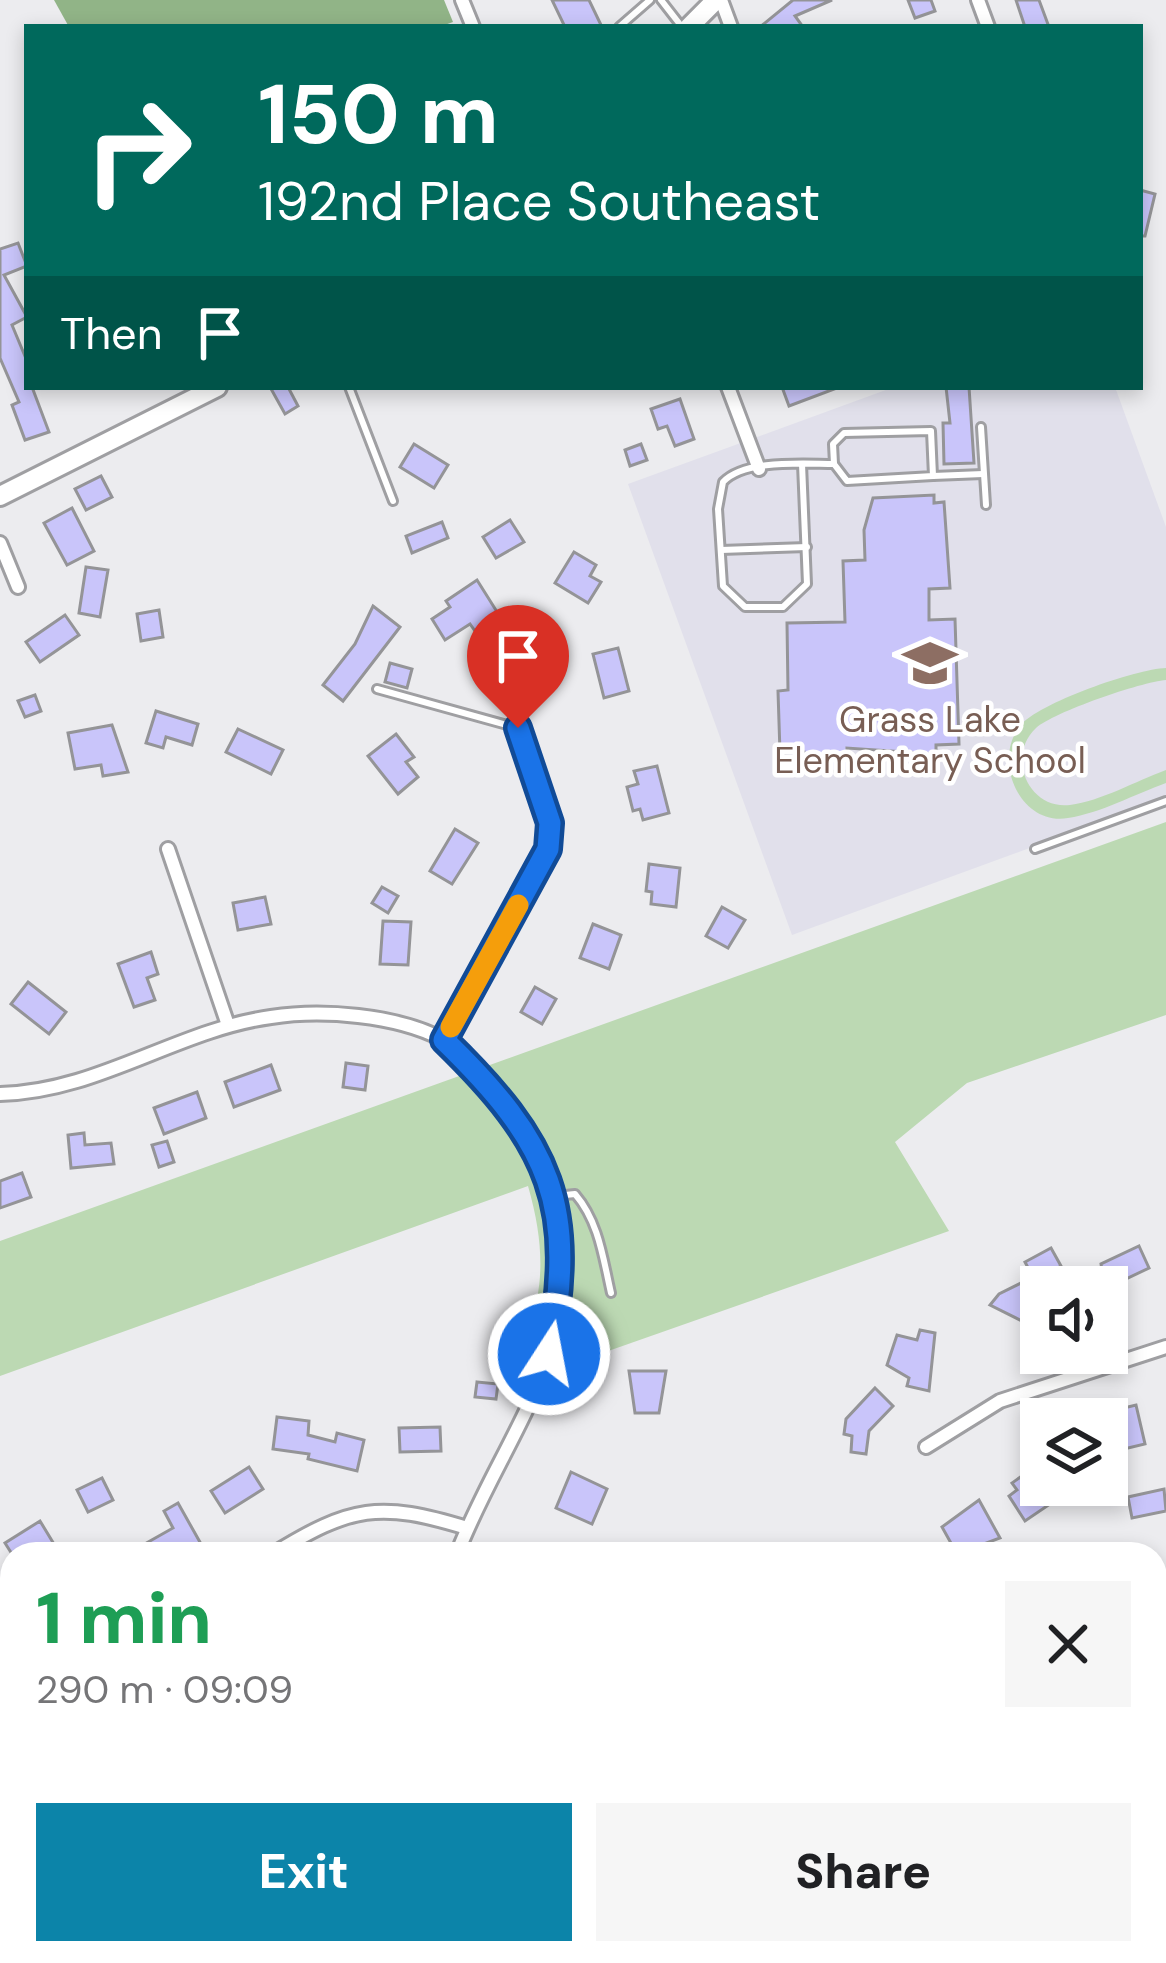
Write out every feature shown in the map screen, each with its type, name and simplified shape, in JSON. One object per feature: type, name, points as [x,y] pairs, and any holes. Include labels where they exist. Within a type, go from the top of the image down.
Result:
[{"type":"street","points":[[690,24],[718,0]]},
{"type":"street","points":[[0,496],[211,390]]},
{"type":"street","points":[[729,390],[759,469]]},
{"type":"street","points":[[0,543],[18,587]]},
{"type":"street","points":[[444,1040],[548,849],[550,823],[518,728]]},
{"type":"street","points":[[168,849],[228,1025]]},
{"type":"street","points":[[0,1094],[83,1081],[228,1025],[311,1014],[385,1024],[444,1040],[510,1110],[554,1196],[563,1284],[549,1354],[462,1542]]},
{"type":"street","points":[[926,1448],[1000,1401],[1088,1368],[1166,1347]]},
{"type":"street","points":[[292,1542],[324,1522],[365,1512],[406,1509],[467,1528]]},
{"type":"lane","points":[[622,24],[650,0]]},
{"type":"lane","points":[[662,0],[683,24]]},
{"type":"lane","points":[[350,390],[392,501]]},
{"type":"lane","points":[[981,427],[986,505]]},
{"type":"lane","points":[[933,476],[931,431],[844,434],[833,444],[834,464],[847,481],[933,476],[984,473]]},
{"type":"lane","points":[[802,464],[807,584],[783,607],[735,602],[723,586],[723,482],[736,472],[802,464],[834,464]]},
{"type":"lane","points":[[721,550],[807,547]]},
{"type":"lane","points":[[377,689],[518,728]]},
{"type":"lane","points":[[1035,849],[1166,801]]},
{"type":"lane","points":[[554,1196],[575,1194],[582,1202],[596,1228],[611,1293]]},
{"type":"shaded area","name":"Grass Lake Elementary School","points":[[886,390],[1116,390],[1166,527],[1166,798],[792,935],[628,484]]},
{"type":"green space","points":[[54,0],[444,0],[453,22],[447,24],[67,24]]},
{"type":"green space","points":[[1166,668],[1166,680],[1098,699],[1036,728],[1027,740],[1022,766],[1033,790],[1055,804],[1094,799],[1166,770],[1166,783],[1068,818],[1051,818],[1024,802],[1010,773],[1009,756],[1020,726],[1046,707],[1088,689]]},
{"type":"green space","points":[[1166,822],[1166,1015],[967,1083],[895,1142],[949,1231],[506,1387],[539,1288],[539,1241],[528,1186],[0,1376],[0,1241]]},
{"type":"building","points":[[552,0],[589,0],[601,24],[564,24]]},
{"type":"building","points":[[793,0],[832,0],[795,16],[801,24],[764,24]]},
{"type":"building","points":[[908,0],[931,0],[935,11],[915,18]]},
{"type":"building","points":[[1016,0],[1039,0],[1048,24],[1024,24]]},
{"type":"building","points":[[1143,191],[1155,194],[1143,236]]},
{"type":"building","points":[[18,243],[24,258],[24,267],[4,275],[24,312],[24,319],[12,325],[24,354],[24,390],[33,390],[49,432],[25,440],[12,405],[19,402],[0,358],[0,249]]},
{"type":"building","points":[[272,390],[290,390],[298,406],[285,414]]},
{"type":"building","points":[[783,390],[832,390],[789,406]]},
{"type":"building","points":[[946,390],[969,390],[974,463],[944,464],[943,423],[950,423]]},
{"type":"building","points":[[680,399],[694,439],[675,446],[667,426],[658,429],[651,409]]},
{"type":"building","points":[[414,444],[448,465],[434,488],[400,467]]},
{"type":"building","points":[[641,444],[647,460],[630,466],[625,450]]},
{"type":"building","points":[[101,476],[112,497],[86,510],[75,489]]},
{"type":"building","points":[[934,495],[934,503],[944,502],[950,588],[929,589],[929,620],[955,619],[959,744],[936,745],[936,754],[847,748],[848,771],[804,772],[804,752],[780,753],[778,691],[788,690],[787,623],[845,622],[843,561],[865,560],[864,530],[873,498]]},
{"type":"building","points":[[72,508],[94,551],[67,565],[44,523]]},
{"type":"building","points":[[510,520],[524,542],[496,558],[483,537]]},
{"type":"building","points":[[442,522],[448,538],[412,553],[406,536]]},
{"type":"building","points":[[574,552],[596,565],[590,576],[601,582],[588,603],[555,583]]},
{"type":"building","points":[[86,567],[108,570],[100,617],[79,613]]},
{"type":"building","points":[[477,580],[499,615],[475,631],[470,624],[445,640],[432,619],[450,607],[446,601]]},
{"type":"building","points":[[373,606],[400,627],[343,701],[323,685],[355,644]]},
{"type":"building","points":[[159,610],[163,637],[141,641],[137,614]]},
{"type":"building","points":[[65,615],[79,635],[40,662],[26,642]]},
{"type":"building","points":[[618,648],[629,691],[604,698],[593,654]]},
{"type":"building","points":[[390,663],[412,669],[407,688],[385,682]]},
{"type":"building","points":[[35,695],[41,711],[25,717],[18,701]]},
{"type":"building","points":[[156,711],[198,724],[192,745],[166,737],[163,748],[146,743]]},
{"type":"building","points":[[112,725],[128,772],[103,776],[101,765],[75,769],[68,733]]},
{"type":"building","points":[[238,729],[283,750],[271,774],[226,752]]},
{"type":"building","points":[[396,734],[414,757],[406,762],[418,777],[398,794],[368,756]]},
{"type":"building","points":[[657,766],[669,813],[643,820],[640,809],[633,811],[627,787],[638,784],[634,771]]},
{"type":"building","points":[[455,829],[478,843],[452,884],[430,871]]},
{"type":"building","points":[[649,864],[680,868],[676,907],[651,904],[652,892],[646,891]]},
{"type":"building","points":[[382,887],[398,896],[388,913],[372,903]]},
{"type":"building","points":[[265,897],[271,924],[238,930],[233,903]]},
{"type":"building","points":[[722,907],[745,920],[728,948],[706,936]]},
{"type":"building","points":[[383,921],[411,922],[408,965],[380,964]]},
{"type":"building","points":[[593,924],[621,935],[609,969],[580,958]]},
{"type":"building","points":[[151,952],[158,974],[147,978],[155,1000],[134,1007],[118,964]]},
{"type":"building","points":[[28,982],[66,1012],[49,1034],[11,1004]]},
{"type":"building","points":[[535,987],[556,999],[542,1024],[521,1012]]},
{"type":"building","points":[[346,1063],[368,1066],[365,1090],[343,1087]]},
{"type":"building","points":[[271,1065],[280,1090],[234,1107],[225,1082]]},
{"type":"building","points":[[197,1092],[206,1118],[164,1134],[154,1108]]},
{"type":"building","points":[[84,1133],[85,1145],[111,1143],[114,1164],[71,1168],[68,1135]]},
{"type":"building","points":[[167,1141],[174,1162],[159,1167],[152,1145]]},
{"type":"building","points":[[22,1173],[31,1197],[0,1208],[0,1181]]},
{"type":"building","points":[[1139,1246],[1149,1268],[1128,1278],[1128,1266],[1101,1264]]},
{"type":"building","points":[[1051,1248],[1061,1266],[1027,1266],[1025,1262]]},
{"type":"building","points":[[1020,1284],[1020,1320],[990,1305],[999,1294]]},
{"type":"building","points":[[920,1330],[935,1333],[929,1391],[907,1386],[909,1378],[887,1365],[897,1335],[917,1340]]},
{"type":"building","points":[[629,1371],[666,1371],[659,1413],[635,1413]]},
{"type":"building","points":[[477,1382],[498,1384],[496,1399],[475,1397]]},
{"type":"building","points":[[875,1388],[893,1406],[869,1431],[866,1454],[851,1452],[852,1436],[844,1434],[846,1419]]},
{"type":"building","points":[[1136,1405],[1145,1444],[1128,1448],[1128,1407]]},
{"type":"building","points":[[277,1417],[309,1421],[308,1435],[335,1442],[337,1433],[364,1440],[357,1471],[308,1459],[309,1454],[273,1449]]},
{"type":"building","points":[[440,1427],[441,1451],[400,1452],[399,1428]]},
{"type":"building","points":[[249,1467],[263,1489],[225,1513],[211,1491]]},
{"type":"building","points":[[571,1472],[607,1489],[592,1524],[556,1508]]},
{"type":"building","points":[[1020,1477],[1020,1506],[1047,1506],[1025,1521],[1009,1496],[1017,1490],[1012,1483]]},
{"type":"building","points":[[102,1478],[113,1500],[88,1512],[77,1490]]},
{"type":"building","points":[[1164,1489],[1166,1511],[1132,1518],[1128,1497]]},
{"type":"building","points":[[979,1500],[1000,1538],[950,1542],[942,1527]]},
{"type":"building","points":[[178,1503],[200,1542],[148,1542],[173,1528],[164,1511]]},
{"type":"building","points":[[40,1521],[53,1542],[7,1542]]},
{"type":"slow traffic","points":[[451,1027],[518,905]]},
{"type":"place","name":"Grass Lake Elementary School","points":[[930,663]]},
{"type":"route","points":[[518,728],[550,823],[548,849],[444,1040],[510,1110],[548,1177],[563,1263],[549,1354]]}]
